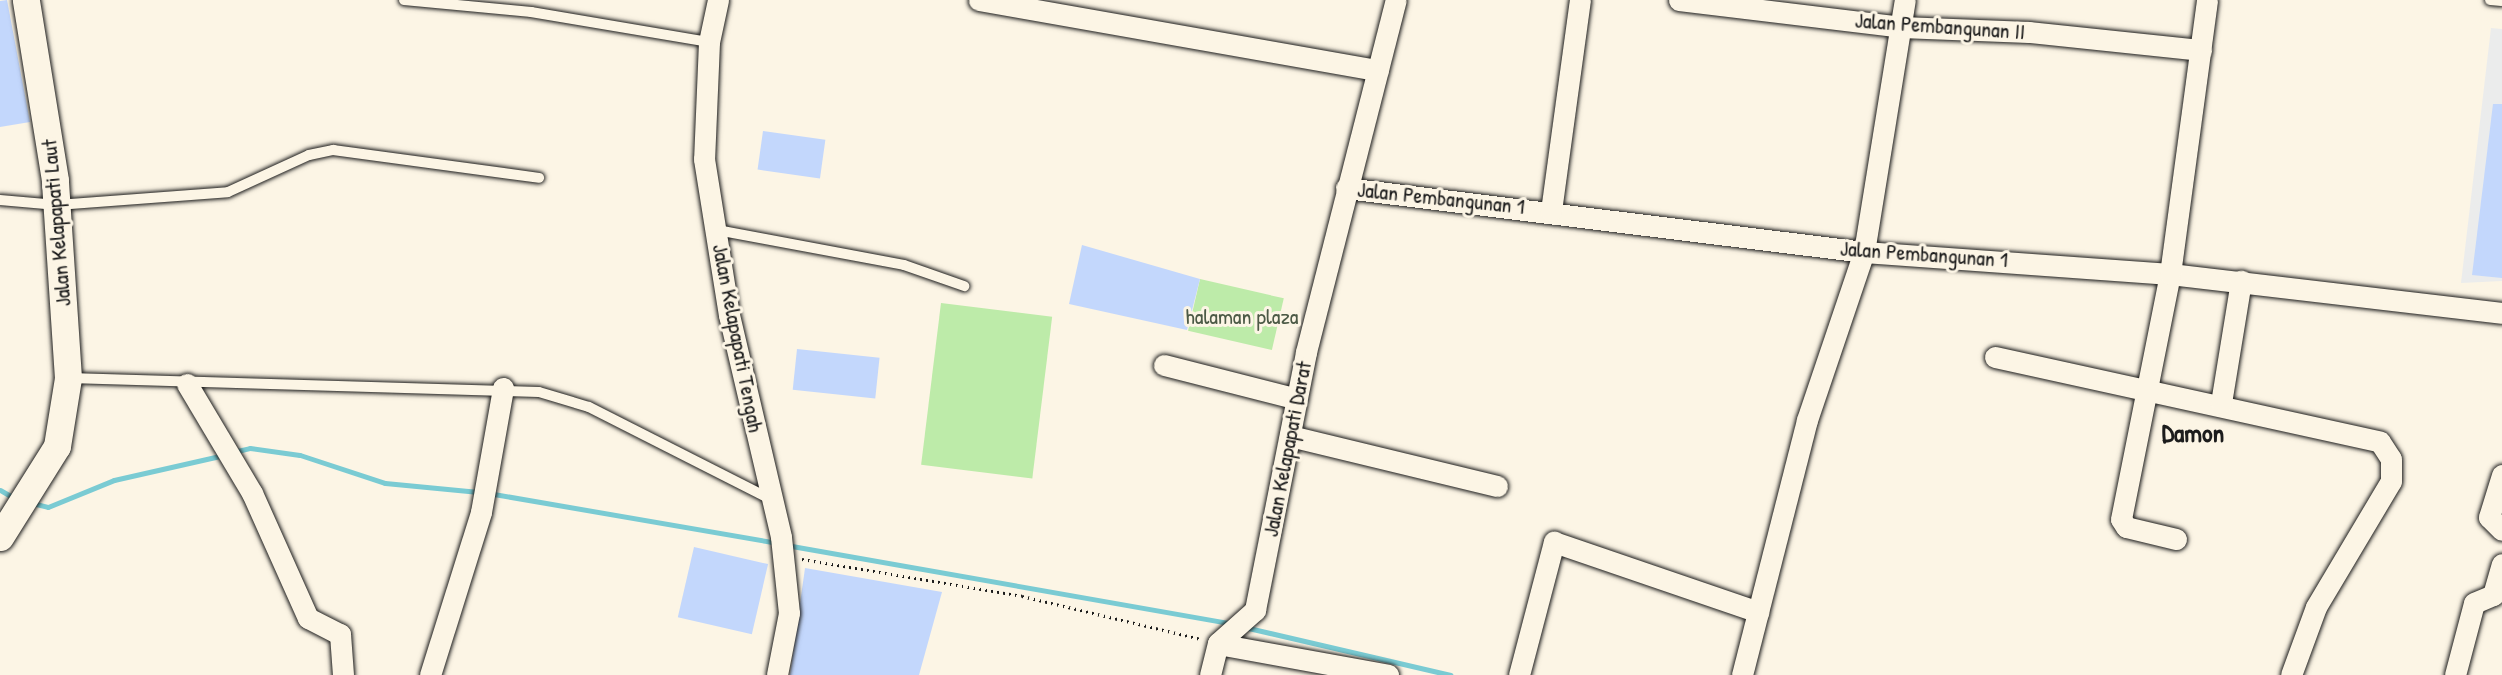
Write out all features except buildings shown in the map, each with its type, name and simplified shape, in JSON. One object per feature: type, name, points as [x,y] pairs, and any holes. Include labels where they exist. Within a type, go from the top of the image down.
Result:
[{"type":"street","name":"Jalan Kelapapati Laut","points":[[5,530],[57,446],[68,378],[57,205],[26,0]]},
{"type":"street","name":"Jalan Kelapapati Tengah","points":[[718,0],[709,42],[702,126],[729,315],[782,546],[789,622],[777,675]]},
{"type":"street","points":[[979,0],[1378,70]]},
{"type":"street","name":"Jalan Kelapapati Darat","points":[[1218,643],[1255,610],[1290,436],[1346,188],[1396,0]]},
{"type":"street","points":[[1551,211],[1580,0]]},
{"type":"street","name":"Jalan Pembangunan II","points":[[1679,0],[1901,27],[2029,32],[2201,51]]},
{"type":"street","points":[[1742,675],[1807,420],[1863,252],[1905,0]]},
{"type":"street","points":[[2176,539],[2126,527],[2121,519],[2145,389],[2170,274],[2207,0]]},
{"type":"street","name":"Jalan Pembangunan 1","points":[[1346,188],[1551,211],[1863,252],[2170,274],[2502,313]]},
{"type":"street","points":[[2221,404],[2241,281]]},
{"type":"street","points":[[1995,357],[2221,404],[2380,442],[2391,459],[2391,481],[2316,607],[2291,675]]},
{"type":"street","points":[[1164,365],[1298,399]]},
{"type":"street","points":[[187,384],[218,443],[241,476],[308,618],[339,634],[343,675]]},
{"type":"street","points":[[430,675],[481,512],[502,388]]},
{"type":"street","points":[[1290,436],[1497,486]]},
{"type":"street","points":[[2502,475],[2489,517],[2502,530]]},
{"type":"street","points":[[1519,675],[1554,542],[1758,612]]},
{"type":"street","points":[[2455,675],[2474,603],[2493,595],[2502,564]]},
{"type":"street","points":[[1210,675],[1218,643],[1388,675]]},
{"type":"lane","points":[[404,0],[531,12],[709,42]]},
{"type":"lane","points":[[2490,0],[2502,1]]},
{"type":"lane","points":[[0,200],[57,205],[228,192],[309,155],[333,150],[539,178]]},
{"type":"lane","points":[[717,230],[904,265],[964,286]]},
{"type":"lane","points":[[68,378],[120,376],[187,384],[502,388],[589,408],[772,500]]},
{"type":"path","points":[[782,546],[1022,596],[1218,643]]},
{"type":"shaded area","points":[[2491,28],[2502,29],[2502,281],[2461,283]]},
{"type":"green space","name":"halaman plaza","points":[[1200,279],[1284,298],[1272,350],[1188,331]]},
{"type":"green space","points":[[941,303],[1052,317],[1032,478],[921,465]]},
{"type":"waterway","points":[[233,452],[250,448],[300,455],[385,483],[479,492]]},
{"type":"waterway","points":[[32,503],[48,507],[114,480],[224,455]]},
{"type":"waterway","points":[[0,490],[14,498]]},
{"type":"waterway","points":[[488,493],[777,543]]},
{"type":"waterway","points":[[786,545],[1232,624]]},
{"type":"waterway","points":[[1244,627],[1450,675]]},
{"type":"district","name":"Damon","points":[[2193,433]]}]
